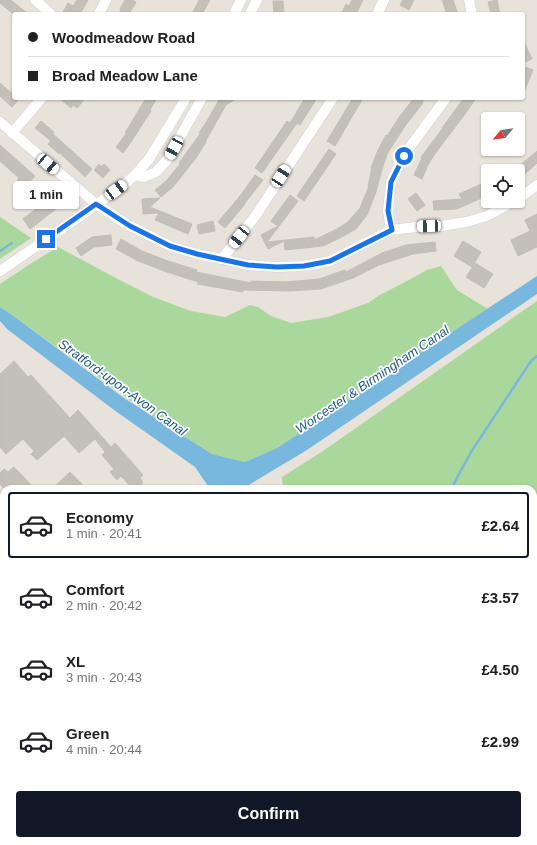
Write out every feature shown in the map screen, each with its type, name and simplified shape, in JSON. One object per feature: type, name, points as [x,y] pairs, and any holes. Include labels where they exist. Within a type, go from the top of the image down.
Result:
[{"type":"street","points":[[35,0],[49,12]]},
{"type":"street","points":[[100,12],[106,0]]},
{"type":"street","points":[[235,12],[241,0]]},
{"type":"street","points":[[251,12],[257,0]]},
{"type":"street","points":[[378,12],[384,0]]},
{"type":"street","points":[[469,0],[472,12]]},
{"type":"street","points":[[12,133],[40,100]]},
{"type":"street","points":[[0,271],[135,176],[149,159],[185,100]]},
{"type":"street","points":[[135,176],[144,177],[156,172],[167,160],[201,100]]},
{"type":"street","points":[[222,259],[256,215],[332,100]]},
{"type":"street","points":[[392,230],[388,211],[391,182],[404,156],[445,100]]},
{"type":"street","points":[[0,122],[96,204],[130,226],[170,246],[197,254],[248,265],[277,267],[304,266],[330,261],[392,230],[441,226],[466,222],[487,216],[501,208]]},
{"type":"street","points":[[525,194],[537,185]]},
{"type":"green space","points":[[0,217],[31,238],[0,259]]},
{"type":"green space","points":[[58,247],[153,297],[191,311],[225,317],[250,305],[258,307],[271,316],[291,323],[328,317],[368,303],[378,296],[427,270],[441,266],[457,290],[488,309],[277,448],[245,462],[212,454],[139,407],[0,307],[0,284]]},
{"type":"green space","points":[[537,301],[537,485],[283,485],[282,477],[323,451]]},
{"type":"water","points":[[537,276],[537,294],[307,450],[249,485],[207,485],[195,467],[114,410],[7,329],[0,321],[0,307],[124,398],[212,454],[245,462],[277,448]]},
{"type":"building","points":[[0,0],[11,0],[26,12],[12,13],[0,3]]},
{"type":"building","points":[[77,0],[88,0],[81,12],[63,12],[68,3],[73,6]]},
{"type":"building","points":[[125,0],[133,0],[136,2],[130,12],[120,12]]},
{"type":"building","points":[[199,0],[210,0],[203,12],[193,12]]},
{"type":"building","points":[[352,0],[363,0],[357,12],[342,12],[346,4],[349,6]]},
{"type":"building","points":[[403,0],[414,0],[409,10],[400,5]]},
{"type":"building","points":[[442,0],[453,0],[457,12],[446,12]]},
{"type":"building","points":[[497,0],[500,12],[490,12],[488,2]]},
{"type":"building","points":[[273,1],[283,1],[284,12],[274,12]]},
{"type":"building","points":[[525,44],[532,59],[525,62]]},
{"type":"building","points":[[525,67],[533,70],[525,89]]},
{"type":"building","points":[[0,83],[12,93],[12,100],[18,100],[12,107],[0,96]]},
{"type":"building","points":[[61,100],[83,101],[77,108],[73,105],[71,108]]},
{"type":"building","points":[[145,100],[156,100],[150,110],[151,111],[123,153],[116,147],[126,134],[125,133]]},
{"type":"building","points":[[219,100],[234,100],[226,105],[196,158],[173,187],[161,197],[155,190],[167,180],[180,164],[179,163],[200,134],[199,133]]},
{"type":"building","points":[[304,100],[316,100],[300,125],[297,123],[262,173],[255,168],[287,121],[290,123]]},
{"type":"building","points":[[352,100],[362,100],[335,146],[327,141]]},
{"type":"building","points":[[412,100],[424,100],[423,103],[405,126],[387,154],[376,192],[367,215],[356,229],[323,246],[285,250],[284,241],[268,249],[261,235],[278,226],[271,221],[290,195],[298,201],[267,242],[314,237],[314,240],[348,222],[360,208],[369,186],[371,168],[378,150],[386,135],[387,136]]},
{"type":"building","points":[[463,100],[475,100],[437,151],[428,165],[422,179],[414,175],[422,158],[421,157]]},
{"type":"building","points":[[41,121],[54,132],[53,134],[92,169],[85,177],[60,153],[59,154],[48,144],[51,141],[35,128]]},
{"type":"building","points":[[0,145],[35,176],[25,187],[17,180],[19,178],[0,161]]},
{"type":"building","points":[[329,149],[336,154],[304,201],[297,196]]},
{"type":"building","points":[[537,151],[537,163],[525,174],[525,164],[521,164]]},
{"type":"building","points":[[99,164],[101,167],[104,164],[110,170],[103,178],[94,170]]},
{"type":"building","points":[[255,175],[263,180],[225,228],[218,222],[240,196]]},
{"type":"building","points":[[481,184],[481,198],[457,209],[434,210],[433,201],[462,199],[459,194]]},
{"type":"building","points":[[61,189],[67,197],[63,199],[65,202],[30,229],[23,219],[40,206],[38,204],[55,191],[57,192]]},
{"type":"building","points":[[416,193],[425,205],[417,211],[408,199]]},
{"type":"building","points":[[160,198],[150,207],[192,224],[188,234],[155,220],[159,213],[143,214],[142,199]]},
{"type":"building","points":[[537,214],[537,245],[532,236],[537,247],[518,256],[511,240],[530,231],[525,220]]},
{"type":"building","points":[[213,221],[215,231],[199,234],[197,225]]},
{"type":"building","points":[[111,235],[112,245],[94,247],[81,256],[76,248],[92,237]]},
{"type":"building","points":[[121,239],[142,251],[197,270],[196,272],[251,283],[251,281],[285,282],[319,279],[345,270],[346,272],[382,253],[406,245],[435,242],[436,251],[413,254],[379,265],[353,278],[321,289],[289,291],[243,290],[243,292],[197,284],[198,282],[136,260],[116,249]]},
{"type":"building","points":[[463,241],[481,252],[472,267],[454,256]]},
{"type":"building","points":[[475,263],[493,274],[484,288],[466,277]]},
{"type":"building","points":[[14,361],[28,377],[31,375],[70,418],[78,410],[111,447],[115,443],[143,475],[140,478],[142,480],[142,484],[129,485],[121,476],[117,480],[110,472],[114,469],[102,455],[105,452],[95,439],[79,453],[64,436],[37,460],[31,454],[34,451],[23,439],[6,454],[0,447],[0,374]]},
{"type":"building","points":[[14,467],[31,485],[1,485],[0,473],[4,469],[8,472]]},
{"type":"building","points":[[70,472],[83,485],[56,485]]},
{"type":"waterway","points":[[0,251],[12,243]]},
{"type":"waterway","points":[[453,485],[471,452],[531,361],[537,356]]},
{"type":"route","points":[[46,239],[96,204],[130,226],[170,246],[197,254],[248,265],[277,267],[304,266],[330,261],[392,230],[388,211],[391,182],[404,156]]},
{"type":"water label","name":"Worcester & Birmingham Canal","points":[[372,379]]},
{"type":"water label","name":"Stratford-upon-Avon Canal","points":[[123,387]]}]
